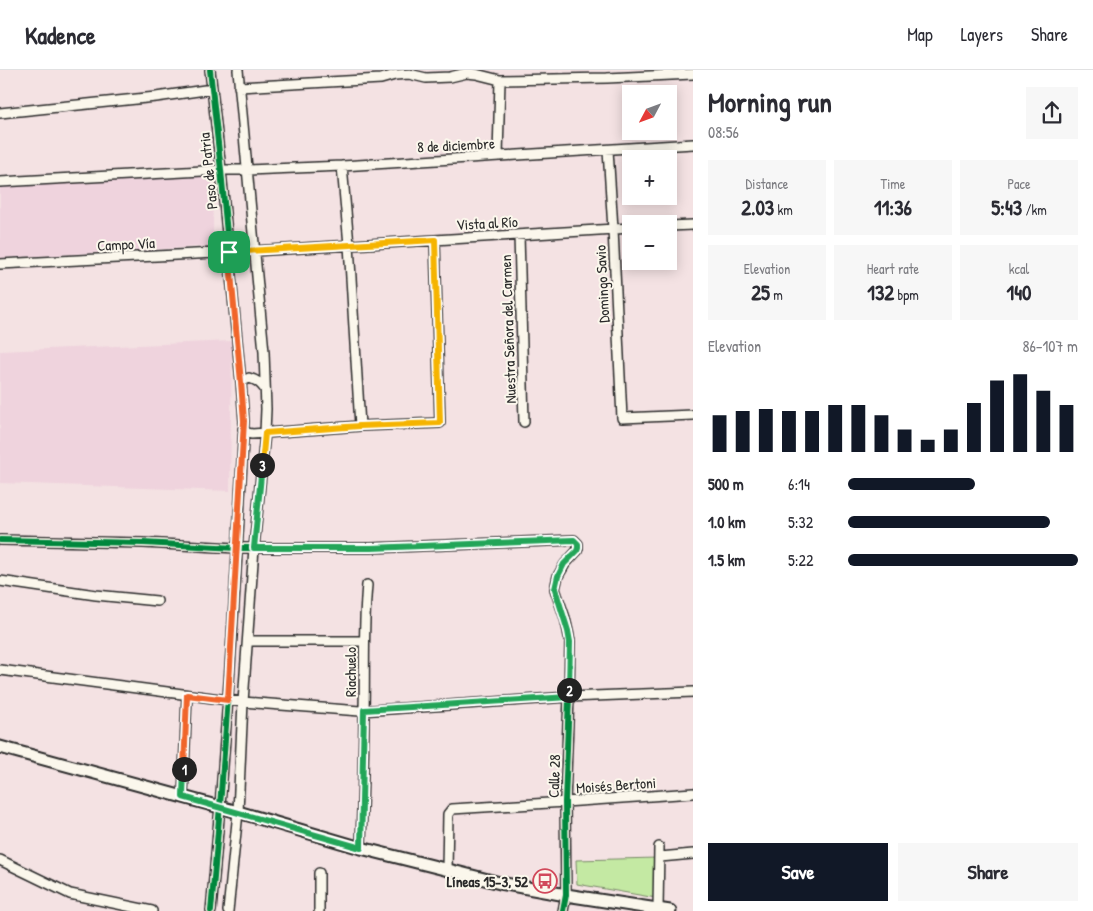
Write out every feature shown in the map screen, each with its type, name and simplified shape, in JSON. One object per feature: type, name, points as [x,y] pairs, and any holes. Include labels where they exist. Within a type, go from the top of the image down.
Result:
[{"type":"main road","points":[[0,747],[238,812],[361,848],[500,883],[644,909],[664,910]]},
{"type":"street","name":"Paso de Patria","points":[[210,70],[222,170],[241,382],[243,429],[228,700],[211,911]]},
{"type":"street","points":[[228,911],[238,812],[243,702],[254,548],[265,433],[264,352],[238,70]]},
{"type":"street","points":[[239,87],[381,79],[397,72],[408,72],[426,78],[450,77],[467,73],[500,80],[528,75],[693,74]]},
{"type":"street","points":[[498,156],[500,80]]},
{"type":"street","points":[[0,112],[156,97],[212,89]]},
{"type":"street","name":"8 de diciembre","points":[[0,182],[222,170],[342,166],[693,144]]},
{"type":"street","name":"Domingo Savio","points":[[608,150],[622,418],[693,415]]},
{"type":"street","points":[[342,166],[349,245],[360,426]]},
{"type":"street","points":[[677,226],[693,225]]},
{"type":"street","name":"Vista al Río","points":[[254,251],[622,229]]},
{"type":"street","name":"Nuestra Señora del Carmen","points":[[519,235],[524,422]]},
{"type":"street","points":[[243,429],[252,434],[360,426],[440,423],[435,240]]},
{"type":"street","name":"Campo Vía","points":[[0,264],[254,251]]},
{"type":"street","points":[[241,382],[249,378],[254,379],[265,389]]},
{"type":"street","points":[[0,540],[143,543],[254,548]]},
{"type":"street","name":"Calle 28","points":[[254,548],[371,548],[574,540],[578,544],[577,551],[564,564],[558,576],[555,589],[565,618],[570,642],[565,802],[566,895],[563,911]]},
{"type":"street","points":[[0,582],[157,601]]},
{"type":"street","name":"Riachuelo","points":[[361,848],[364,641],[367,585]]},
{"type":"street","points":[[248,641],[364,641]]},
{"type":"street","points":[[0,670],[243,702],[364,710],[569,697],[693,692]]},
{"type":"street","points":[[183,797],[187,695]]},
{"type":"street","name":"Moisés Bertoni","points":[[447,869],[448,814],[452,808],[693,793]]},
{"type":"street","points":[[659,847],[664,910]]},
{"type":"street","points":[[660,857],[693,854]]},
{"type":"street","points":[[0,860],[70,894],[152,911]]},
{"type":"street","points":[[319,873],[320,911]]},
{"type":"shaded area","points":[[213,172],[213,246],[0,258],[0,183]]},
{"type":"shaded area","points":[[232,341],[230,491],[0,483],[0,351]]},
{"type":"green space","points":[[657,858],[656,898],[577,884],[576,860]]},
{"type":"cycle path","points":[[210,70],[244,421],[230,666],[211,911]]},
{"type":"cycle path","points":[[0,540],[143,543],[236,548],[371,548],[574,540],[578,544],[577,551],[565,564],[558,576],[555,589],[565,618],[570,641],[565,802],[566,895],[563,911]]},
{"type":"place","name":"Líneas 15-3, 52","points":[[545,881]]},
{"type":"route","points":[[435,240],[440,423],[360,426],[265,433],[254,548],[371,548],[574,540],[578,544],[577,551],[564,564],[558,576],[555,589],[565,618],[570,642],[569,697],[364,710],[361,848],[183,797],[187,695],[228,700],[244,421],[229,252],[435,240]]}]
